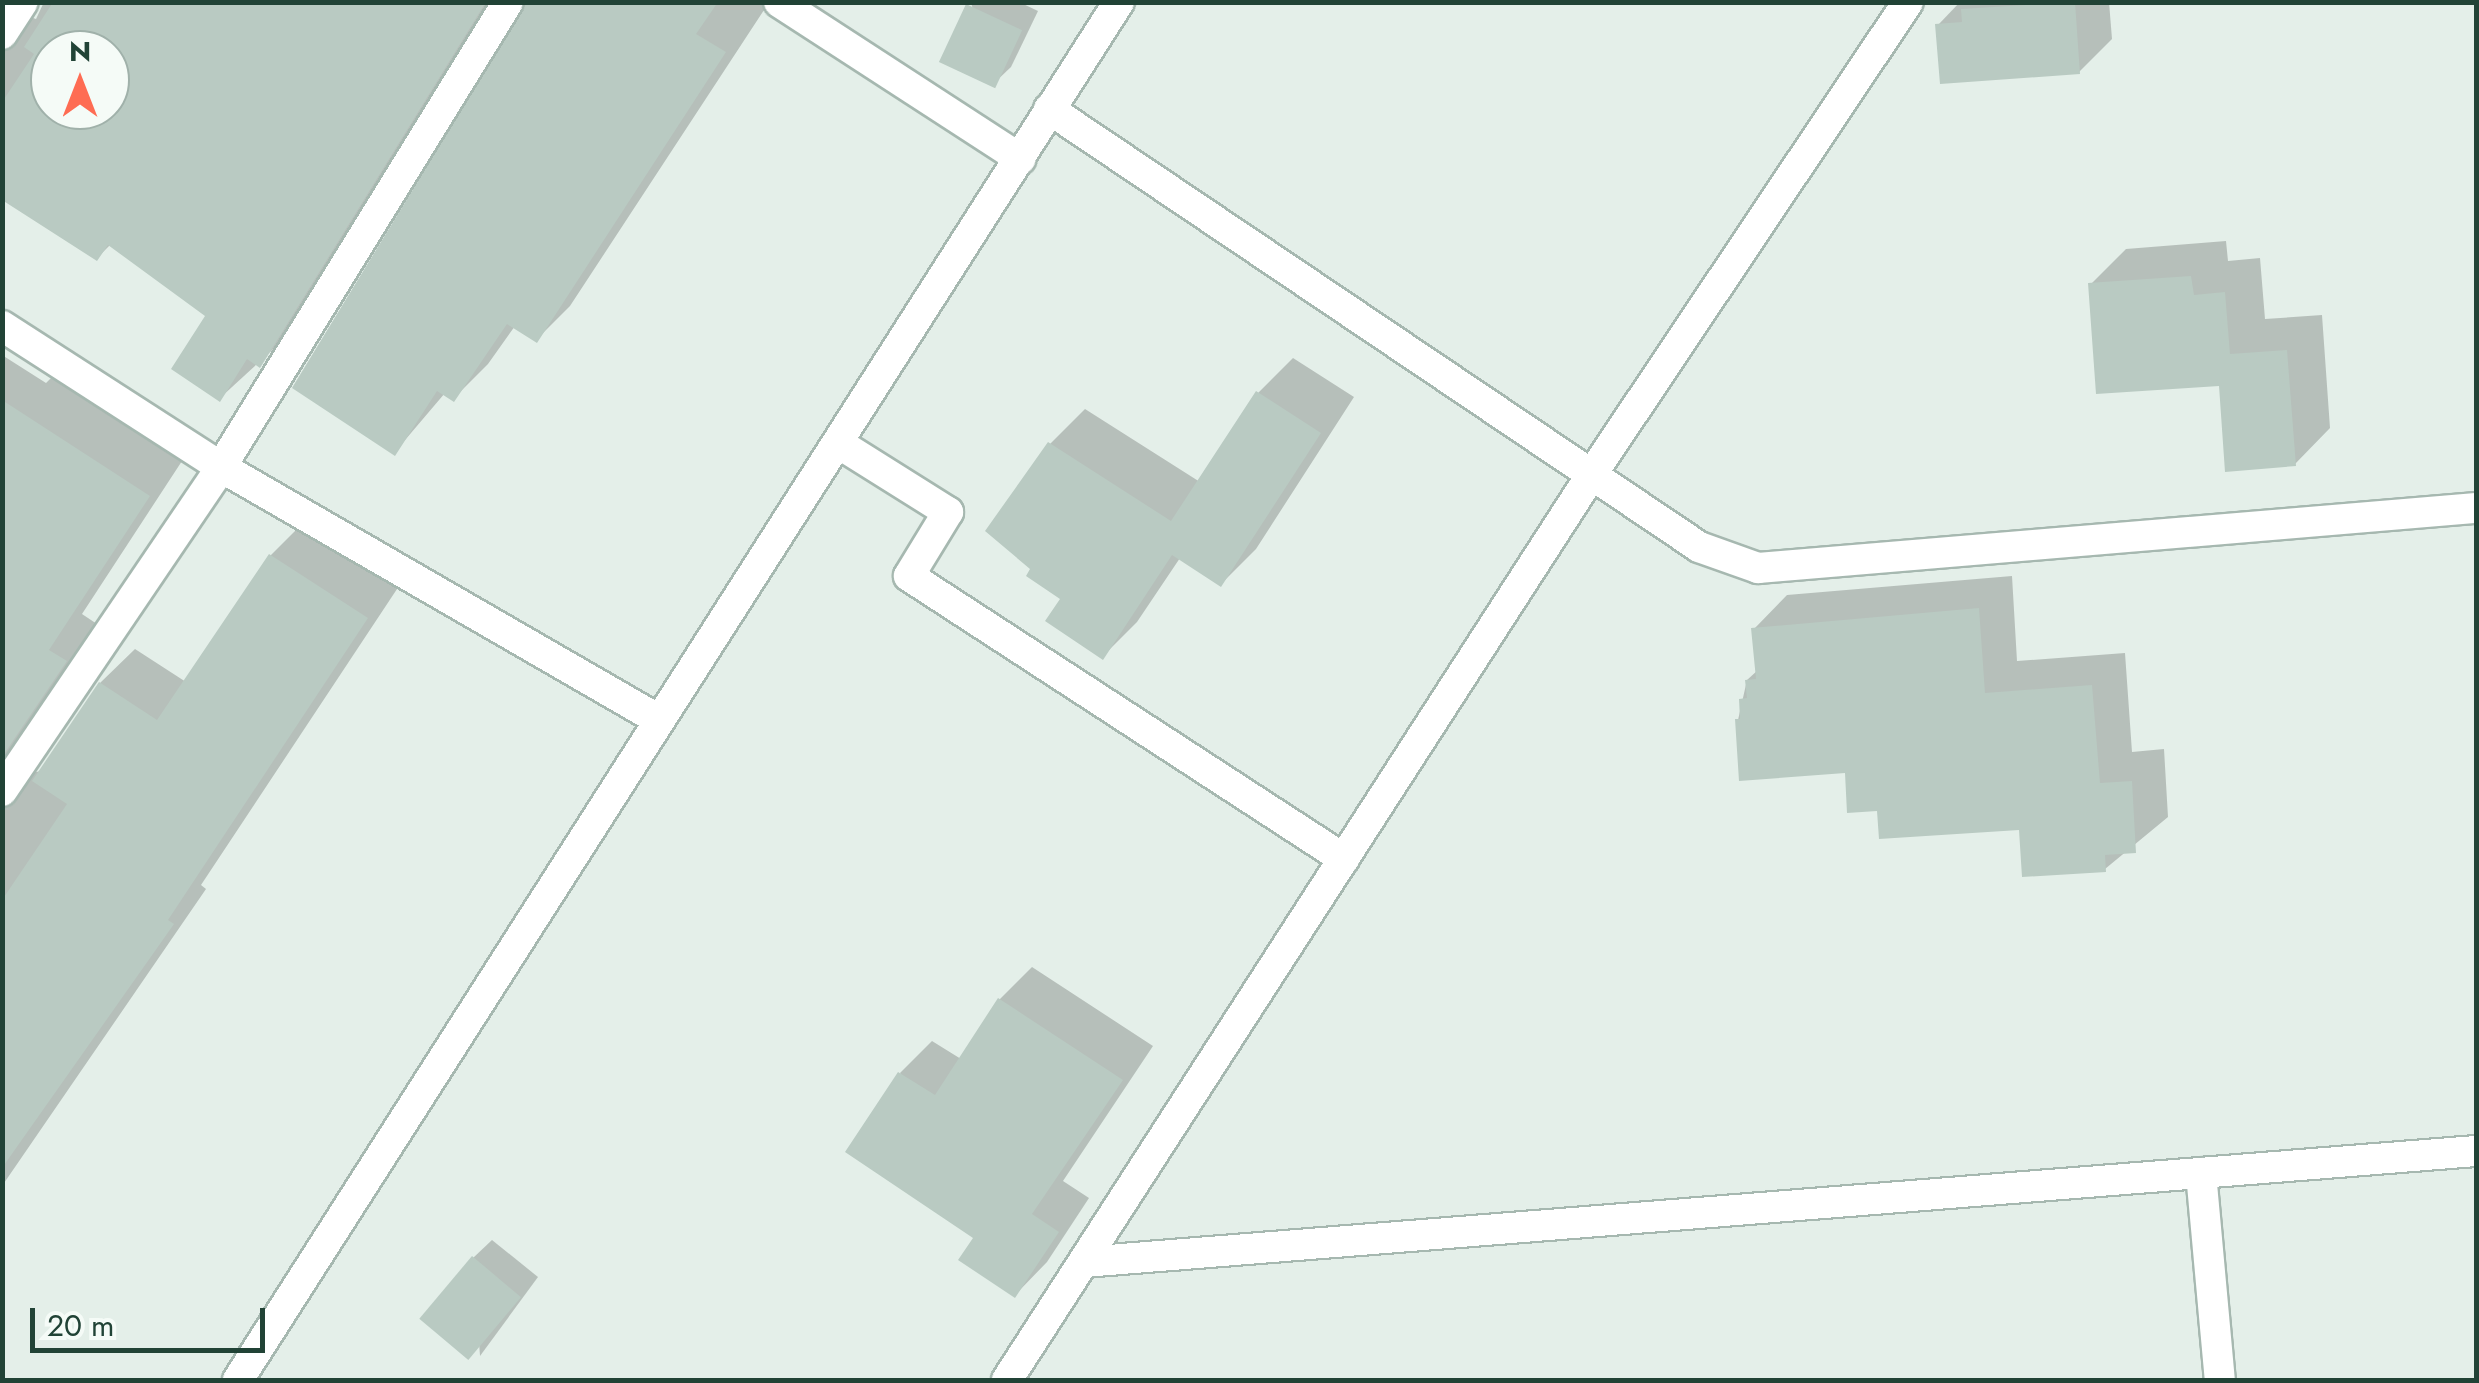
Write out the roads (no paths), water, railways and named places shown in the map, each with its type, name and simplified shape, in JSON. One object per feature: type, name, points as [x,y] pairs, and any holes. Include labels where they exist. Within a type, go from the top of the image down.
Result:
[{"type":"street","points":[[2,34],[23,2]]},
{"type":"street","points":[[2,791],[221,466],[508,2]]},
{"type":"street","points":[[779,2],[1021,159]]},
{"type":"street","points":[[238,1380],[1118,2]]},
{"type":"street","points":[[1007,1380],[1592,474],[1908,2]]},
{"type":"street","points":[[1050,109],[1699,547],[1758,568],[2476,508]]},
{"type":"street","points":[[2,326],[221,466],[659,720]]},
{"type":"street","points":[[838,443],[948,512],[909,576],[1344,859]]},
{"type":"street","points":[[1084,1262],[2476,1152]]},
{"type":"street","points":[[2201,1173],[2220,1380]]}]
